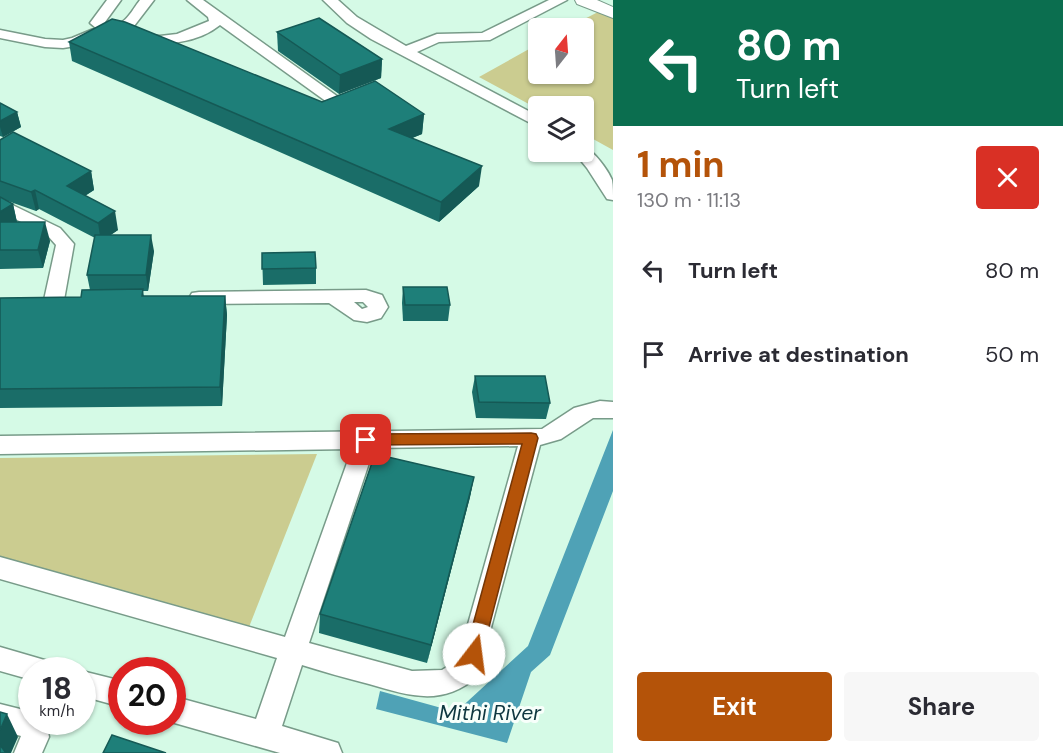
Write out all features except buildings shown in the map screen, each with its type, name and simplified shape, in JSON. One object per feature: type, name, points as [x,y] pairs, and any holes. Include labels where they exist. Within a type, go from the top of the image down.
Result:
[{"type":"main road","points":[[583,0],[613,13]]},
{"type":"main road","points":[[600,0],[613,5]]},
{"type":"street","points":[[1,40],[27,39],[70,43],[94,28],[114,0]]},
{"type":"street","points":[[121,30],[147,0]]},
{"type":"street","points":[[194,0],[212,21],[232,27],[340,104]]},
{"type":"street","points":[[330,0],[352,20],[405,52],[528,117]]},
{"type":"street","points":[[405,52],[437,38],[485,37],[560,0]]},
{"type":"street","points":[[94,28],[121,30],[152,40],[167,40],[212,21]]},
{"type":"street","points":[[591,162],[613,195]]},
{"type":"street","points":[[0,204],[54,232],[65,244],[54,300]]},
{"type":"street","points":[[182,298],[332,296]]},
{"type":"street","points":[[33,301],[78,300]]},
{"type":"street","points":[[0,445],[531,438],[554,434],[579,414],[590,410],[613,410]]},
{"type":"street","points":[[0,567],[412,684],[431,686],[446,683],[459,677],[469,667],[474,654],[531,438]]},
{"type":"street","points":[[265,735],[366,440]]},
{"type":"street","points":[[0,659],[18,664]]},
{"type":"street","points":[[186,713],[328,753]]},
{"type":"street","points":[[0,717],[34,726],[35,737],[28,753]]},
{"type":"green space","points":[[598,12],[613,18],[613,150],[594,140],[594,96],[528,96],[528,104],[479,77],[528,50],[528,84],[594,84],[594,18],[586,18]]},
{"type":"green space","points":[[317,454],[249,627],[0,557],[0,458]]},
{"type":"water","name":"Mithi River","points":[[613,430],[613,491],[550,655],[531,672],[507,743],[376,709],[380,691],[456,712],[528,646]]},
{"type":"route","points":[[366,440],[531,438],[474,654]]}]
